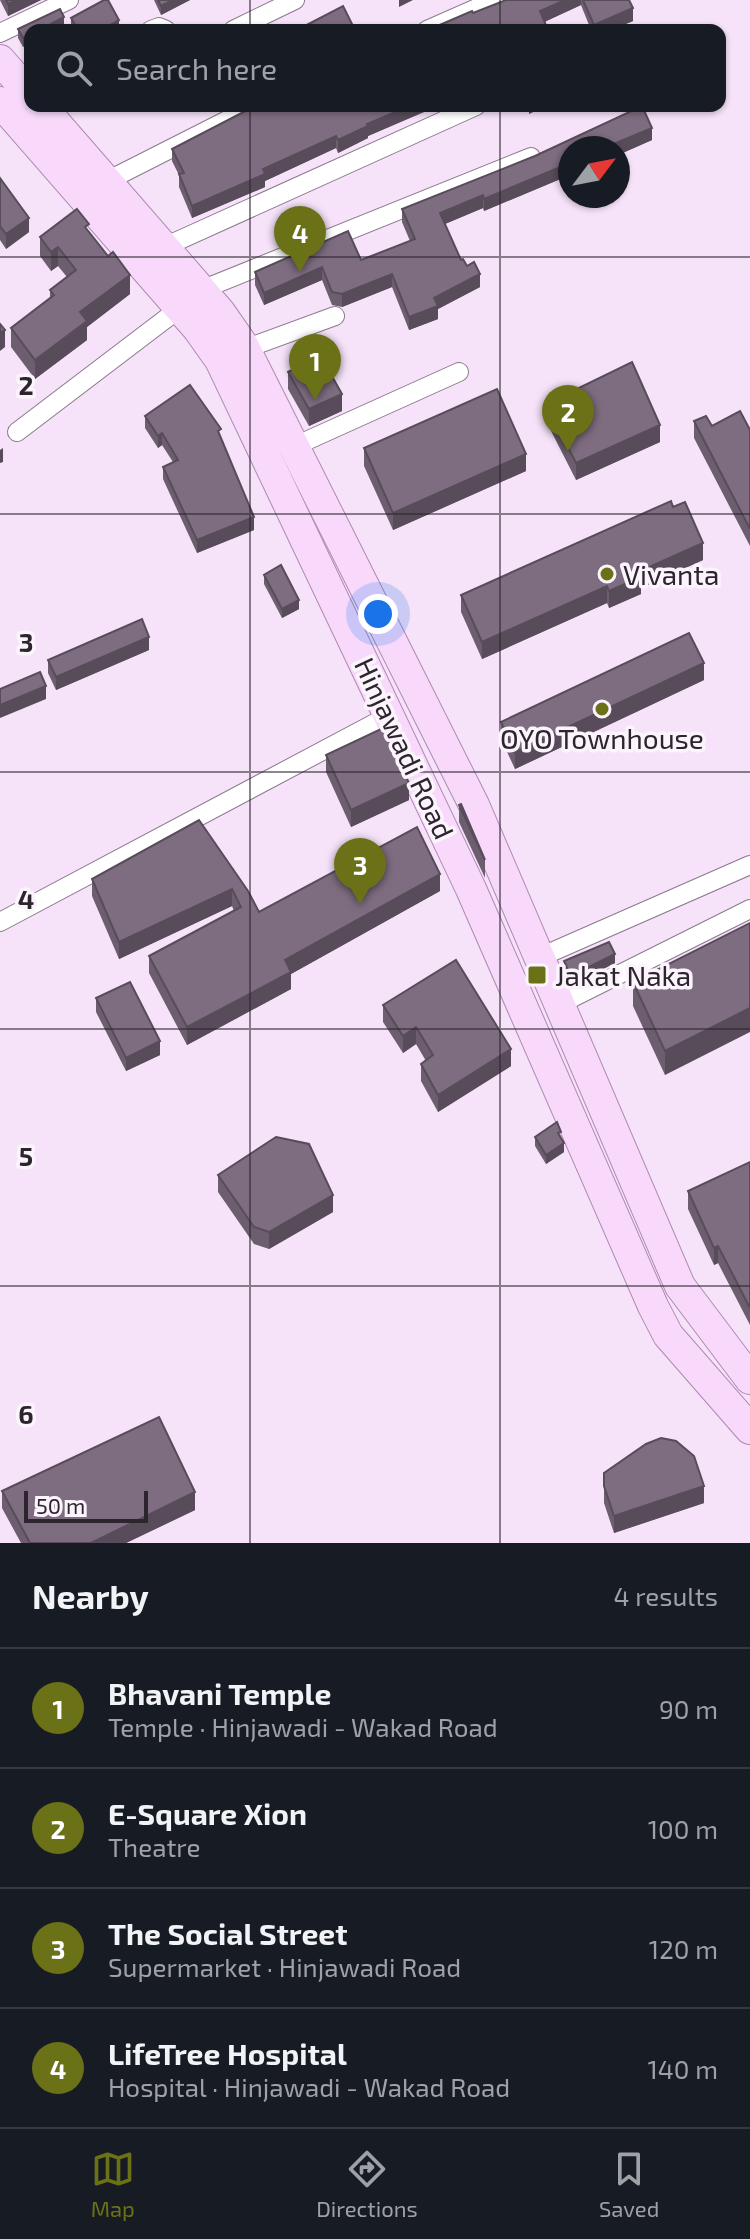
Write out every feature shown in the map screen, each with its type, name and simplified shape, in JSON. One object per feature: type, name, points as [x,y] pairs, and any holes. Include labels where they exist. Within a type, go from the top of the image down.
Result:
[{"type":"main road","name":"Hinjawadi Road","points":[[0,60],[20,90]]},
{"type":"main road","name":"Hinjawadi Road","points":[[38,112],[190,299],[238,393],[471,889],[653,1306],[668,1335],[750,1429]]},
{"type":"main road","points":[[46,112],[164,247],[190,299],[220,312],[245,349],[474,805],[680,1286],[750,1379]]},
{"type":"street","points":[[0,33],[69,0]]},
{"type":"street","points":[[245,24],[295,0]]},
{"type":"street","points":[[441,24],[495,0]]},
{"type":"street","points":[[107,181],[243,112]]},
{"type":"street","points":[[164,247],[463,112]]},
{"type":"street","points":[[17,432],[190,299],[531,157]]},
{"type":"street","points":[[245,349],[335,316]]},
{"type":"street","points":[[295,446],[459,372]]},
{"type":"street","points":[[0,922],[390,715]]},
{"type":"street","points":[[538,958],[750,865]]},
{"type":"street","points":[[558,1005],[750,909]]},
{"type":"building","points":[[108,0],[119,20],[112,24],[74,24],[71,18]]},
{"type":"building","points":[[158,0],[173,0],[161,6]]},
{"type":"building","points":[[506,0],[565,0],[540,11],[545,24],[442,24]]},
{"type":"building","points":[[583,0],[629,0],[633,8],[594,24]]},
{"type":"building","points":[[343,6],[352,24],[308,24]]},
{"type":"building","points":[[60,9],[64,17],[51,24],[28,24]]},
{"type":"building","points":[[243,112],[396,112],[338,140],[336,136],[263,169],[265,174],[192,206],[179,174],[184,173],[172,149]]},
{"type":"building","points":[[629,112],[645,112],[652,128],[630,137],[578,136]]},
{"type":"building","points":[[558,145],[558,168],[484,199],[483,195],[440,213],[461,260],[467,266],[474,262],[480,274],[434,298],[438,306],[409,317],[392,274],[342,294],[332,292],[322,267],[264,293],[255,272],[348,231],[361,260],[415,239],[402,209]]},
{"type":"building","points":[[0,178],[29,218],[6,234],[0,226]]},
{"type":"building","points":[[77,209],[89,224],[85,227],[108,256],[113,252],[130,275],[80,312],[87,321],[35,360],[11,328],[54,295],[50,290],[76,270],[58,247],[51,252],[40,237]]},
{"type":"building","points":[[320,355],[342,394],[309,409],[288,372]]},
{"type":"building","points":[[632,362],[660,425],[576,463],[546,404]]},
{"type":"building","points":[[190,385],[221,429],[218,431],[254,517],[197,540],[163,467],[178,460],[162,433],[158,436],[145,416]]},
{"type":"building","points":[[497,389],[526,454],[393,513],[364,448]]},
{"type":"building","points":[[740,411],[750,430],[750,529],[694,421],[706,416],[712,426]]},
{"type":"building","name":"Vivanta","points":[[671,501],[673,507],[685,502],[703,543],[638,572],[641,577],[609,591],[607,586],[482,642],[461,595]]},
{"type":"building","points":[[281,565],[299,600],[282,609],[264,575]]},
{"type":"building","points":[[142,619],[149,637],[56,677],[48,660]]},
{"type":"building","points":[[689,633],[704,663],[515,752],[501,722]]},
{"type":"building","points":[[40,672],[46,686],[0,705],[0,689]]},
{"type":"building","points":[[383,728],[409,783],[351,810],[326,755]]},
{"type":"building","points":[[461,804],[485,860],[459,805]]},
{"type":"building","points":[[199,820],[259,912],[417,827],[440,874],[285,960],[291,972],[187,1027],[149,956],[241,907],[232,889],[119,942],[92,879]]},
{"type":"building","points":[[750,923],[750,1008],[665,1051],[633,982]]},
{"type":"building","points":[[609,942],[615,954],[571,976],[564,961]]},
{"type":"building","points":[[456,960],[511,1049],[438,1095],[421,1064],[433,1055],[416,1027],[403,1036],[383,1005]]},
{"type":"building","points":[[130,982],[160,1041],[126,1058],[96,998]]},
{"type":"building","points":[[557,1122],[561,1132],[558,1133],[564,1143],[546,1155],[535,1137]]},
{"type":"building","points":[[276,1137],[309,1144],[333,1195],[269,1232],[254,1227],[218,1175]]},
{"type":"building","points":[[750,1162],[750,1308],[718,1246],[714,1248],[688,1191]]},
{"type":"building","points":[[159,1417],[195,1492],[91,1543],[30,1543],[2,1491]]},
{"type":"building","points":[[661,1438],[676,1441],[694,1456],[704,1486],[614,1516],[604,1486],[604,1473],[646,1444]]},
{"type":"place","name":"LifeTree Hospital","points":[[300,272]]},
{"type":"place","name":"Bhavani Temple","points":[[315,400]]},
{"type":"place","name":"E-Square Xion","points":[[568,451]]},
{"type":"place","name":"Vivanta","points":[[607,574]]},
{"type":"place","name":"OYO Townhouse","points":[[602,709]]},
{"type":"place","name":"The Social Street","points":[[360,904]]},
{"type":"place","name":"Jakat Naka","points":[[537,975]]}]
